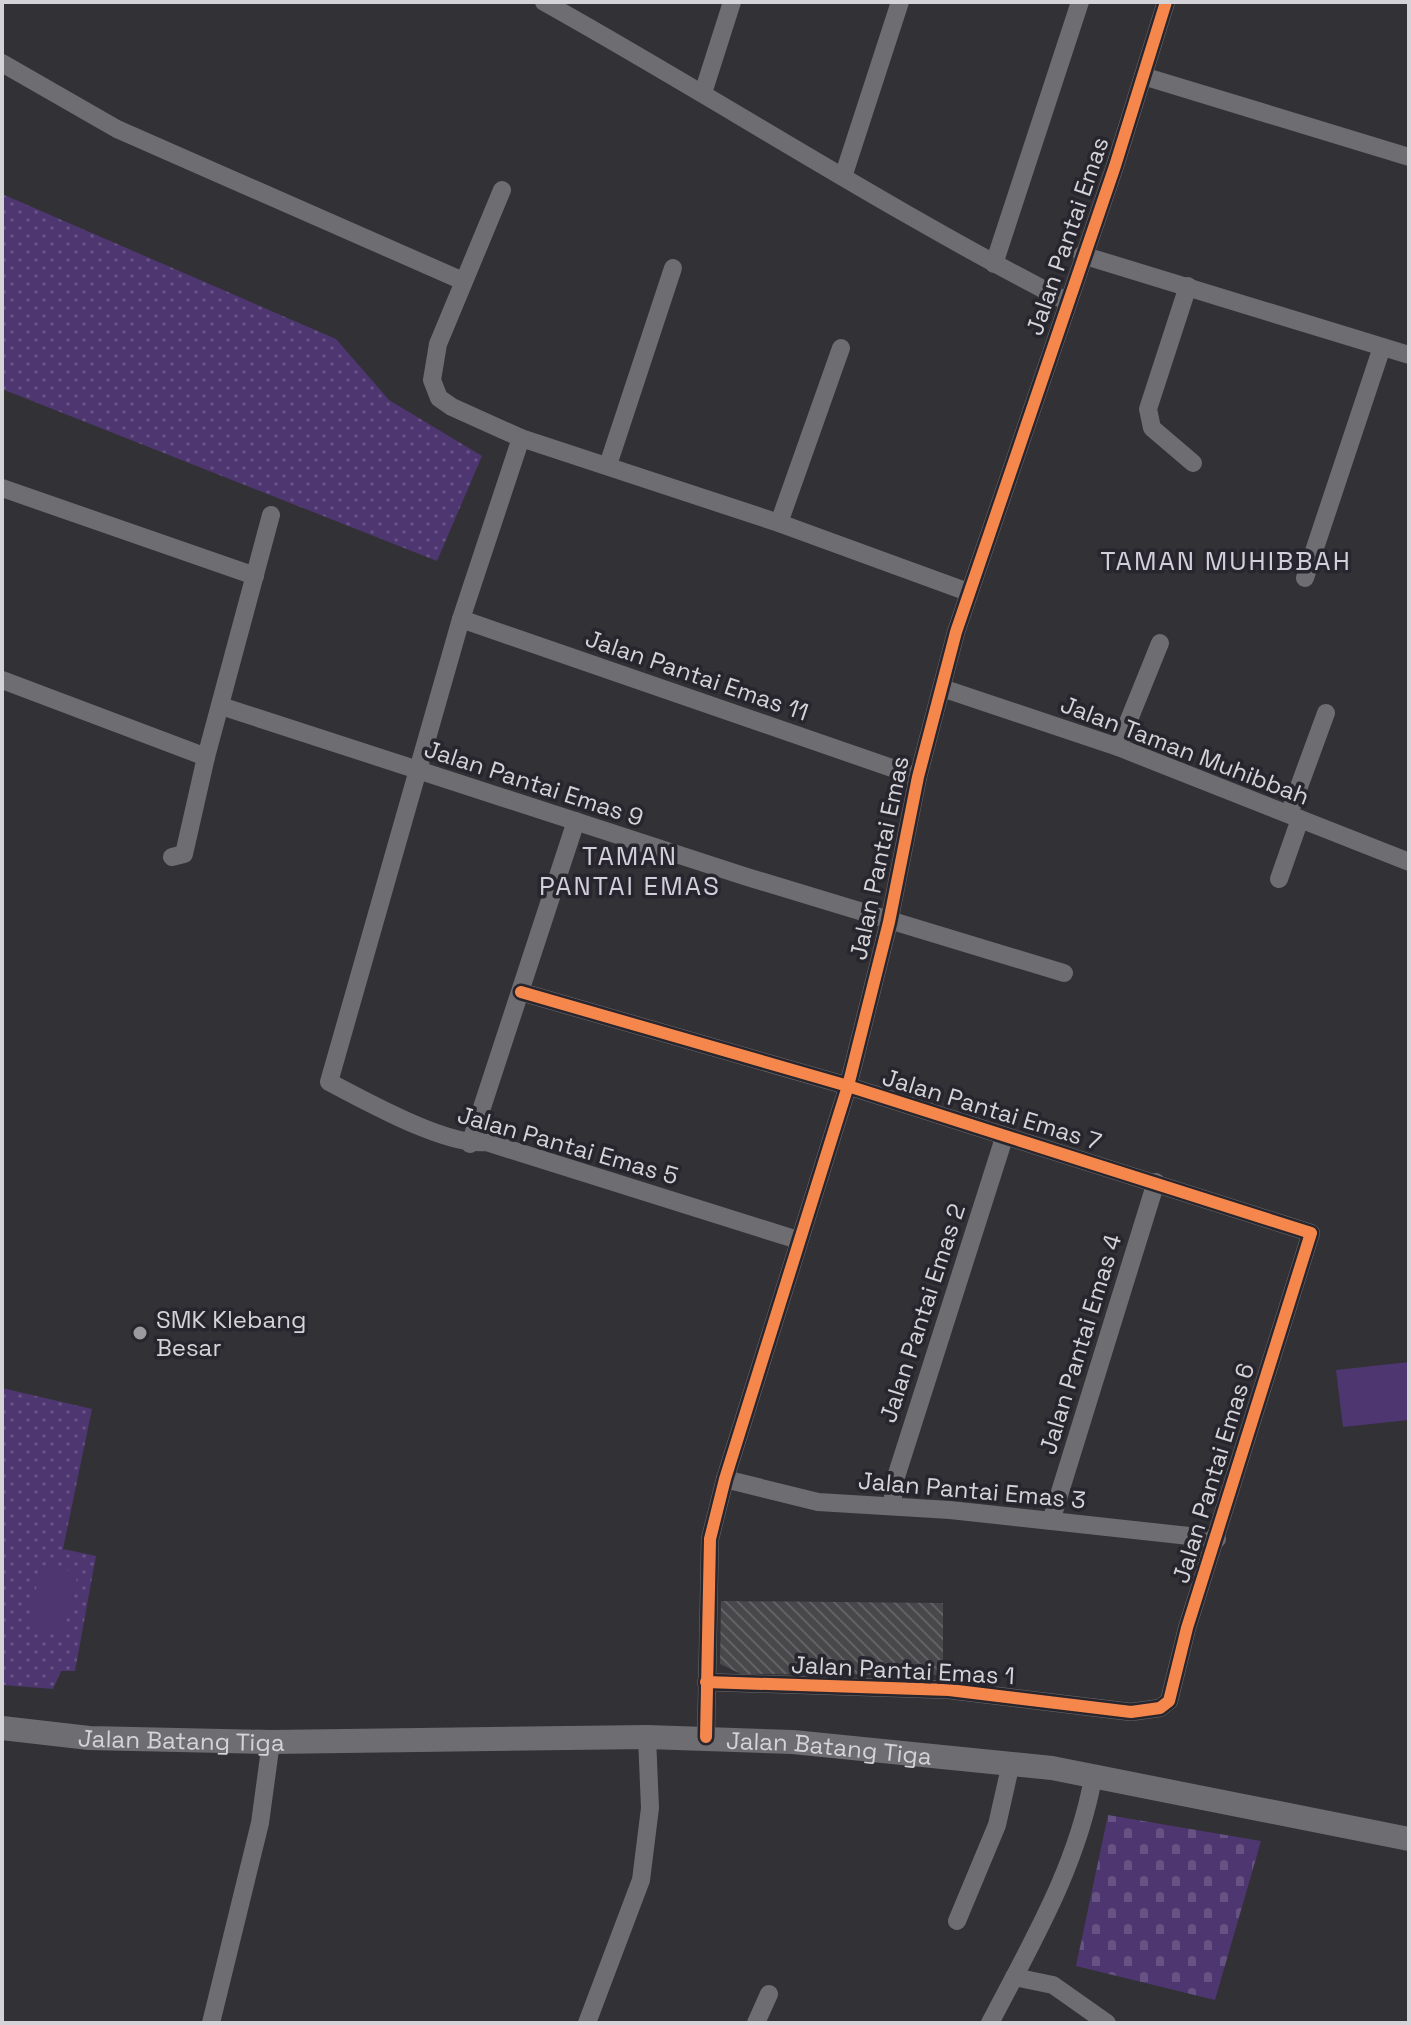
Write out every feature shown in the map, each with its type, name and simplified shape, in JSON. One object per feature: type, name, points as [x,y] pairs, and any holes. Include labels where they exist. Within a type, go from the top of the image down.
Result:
[{"type":"main road","name":"Jalan Batang Tiga","points":[[2,1728],[89,1738],[271,1742],[706,1737],[839,1746],[1011,1763],[1409,1839]]},
{"type":"street","points":[[703,93],[732,2]]},
{"type":"street","points":[[844,174],[900,2]]},
{"type":"street","points":[[994,264],[1080,2]]},
{"type":"street","name":"Jalan Pantai Emas","points":[[706,1737],[710,1539],[725,1479],[848,1086],[889,922],[918,777],[968,592],[1166,2]]},
{"type":"street","points":[[550,3],[994,264],[1066,301]]},
{"type":"street","points":[[2,63],[117,129],[463,281]]},
{"type":"street","points":[[1143,76],[1409,157]]},
{"type":"street","points":[[502,190],[438,344],[432,380],[439,398],[521,438],[779,523],[968,592]]},
{"type":"street","points":[[1082,255],[1409,355]]},
{"type":"street","points":[[608,465],[673,268]]},
{"type":"street","points":[[1188,286],[1148,409],[1152,428],[1193,463]]},
{"type":"street","points":[[1305,578],[1382,347]]},
{"type":"street","points":[[779,523],[841,348]]},
{"type":"street","points":[[419,771],[461,619],[521,438]]},
{"type":"street","points":[[2,488],[255,576]]},
{"type":"street","points":[[172,857],[184,854],[206,757],[271,515]]},
{"type":"street","name":"Jalan Pantai Emas 11","points":[[461,619],[918,777]]},
{"type":"street","points":[[1118,747],[1160,643]]},
{"type":"street","points":[[2,680],[206,757]]},
{"type":"street","name":"Jalan Taman Muhibbah","points":[[942,688],[1118,747],[1409,862]]},
{"type":"street","name":"Jalan Pantai Emas 9","points":[[221,706],[889,922],[1064,973]]},
{"type":"street","points":[[1279,879],[1294,816],[1326,713]]},
{"type":"street","name":"Jalan Pantai Emas 5","points":[[419,771],[329,1082],[382,1110],[470,1144],[486,1142],[798,1240]]},
{"type":"street","points":[[470,1144],[576,821]]},
{"type":"street","name":"Jalan Pantai Emas 7","points":[[521,992],[848,1086],[1311,1233]]},
{"type":"street","name":"Jalan Pantai Emas 2","points":[[892,1505],[895,1480],[1004,1138]]},
{"type":"street","name":"Jalan Pantai Emas 4","points":[[1051,1521],[1156,1182]]},
{"type":"street","name":"Jalan Pantai Emas 6","points":[[1144,1711],[1160,1708],[1169,1701],[1187,1628],[1311,1233]]},
{"type":"street","name":"Jalan Pantai Emas 3","points":[[725,1479],[818,1502],[892,1505],[1217,1539]]},
{"type":"street","name":"Jalan Pantai Emas 1","points":[[706,1682],[949,1690],[1144,1711]]},
{"type":"street","points":[[587,2023],[641,1880],[650,1808],[647,1737]]},
{"type":"street","points":[[211,2023],[260,1823],[271,1742]]},
{"type":"street","points":[[957,1921],[997,1825],[1011,1763]]},
{"type":"street","points":[[990,2023],[1070,1863],[1084,1826],[1093,1778]]},
{"type":"street","points":[[1014,1977],[1053,1985],[1107,2023]]},
{"type":"street","points":[[756,2023],[769,1994]]},
{"type":"green space","points":[[2,194],[336,339],[389,400],[482,456],[437,561],[2,389]]},
{"type":"green space","points":[[1409,1362],[1409,1420],[1343,1427],[1336,1370]]},
{"type":"green space","points":[[2,1388],[92,1409],[63,1549],[96,1556],[75,1671],[61,1671],[53,1689],[2,1685]]},
{"type":"green space","points":[[42,1565],[78,1573],[63,1634],[27,1626]]},
{"type":"green space","points":[[1108,1815],[1261,1841],[1215,2000],[1076,1966]]},
{"type":"building","points":[[721,1601],[943,1603],[943,1675],[741,1674],[720,1664]]},
{"type":"cycle path","points":[[706,1737],[710,1539],[725,1479],[848,1086],[889,922],[918,777],[956,632],[1115,166],[1166,2]]},
{"type":"cycle path","points":[[521,992],[848,1086],[1311,1233],[1187,1628],[1169,1701],[1160,1708],[1131,1712],[949,1690],[706,1682]]},
{"type":"place","name":"SMK Klebang Besar","points":[[140,1333]]},
{"type":"district","name":"TAMAN MUHIBBAH","points":[[1226,561]]},
{"type":"district","name":"TAMAN PANTAI EMAS","points":[[630,871]]}]
